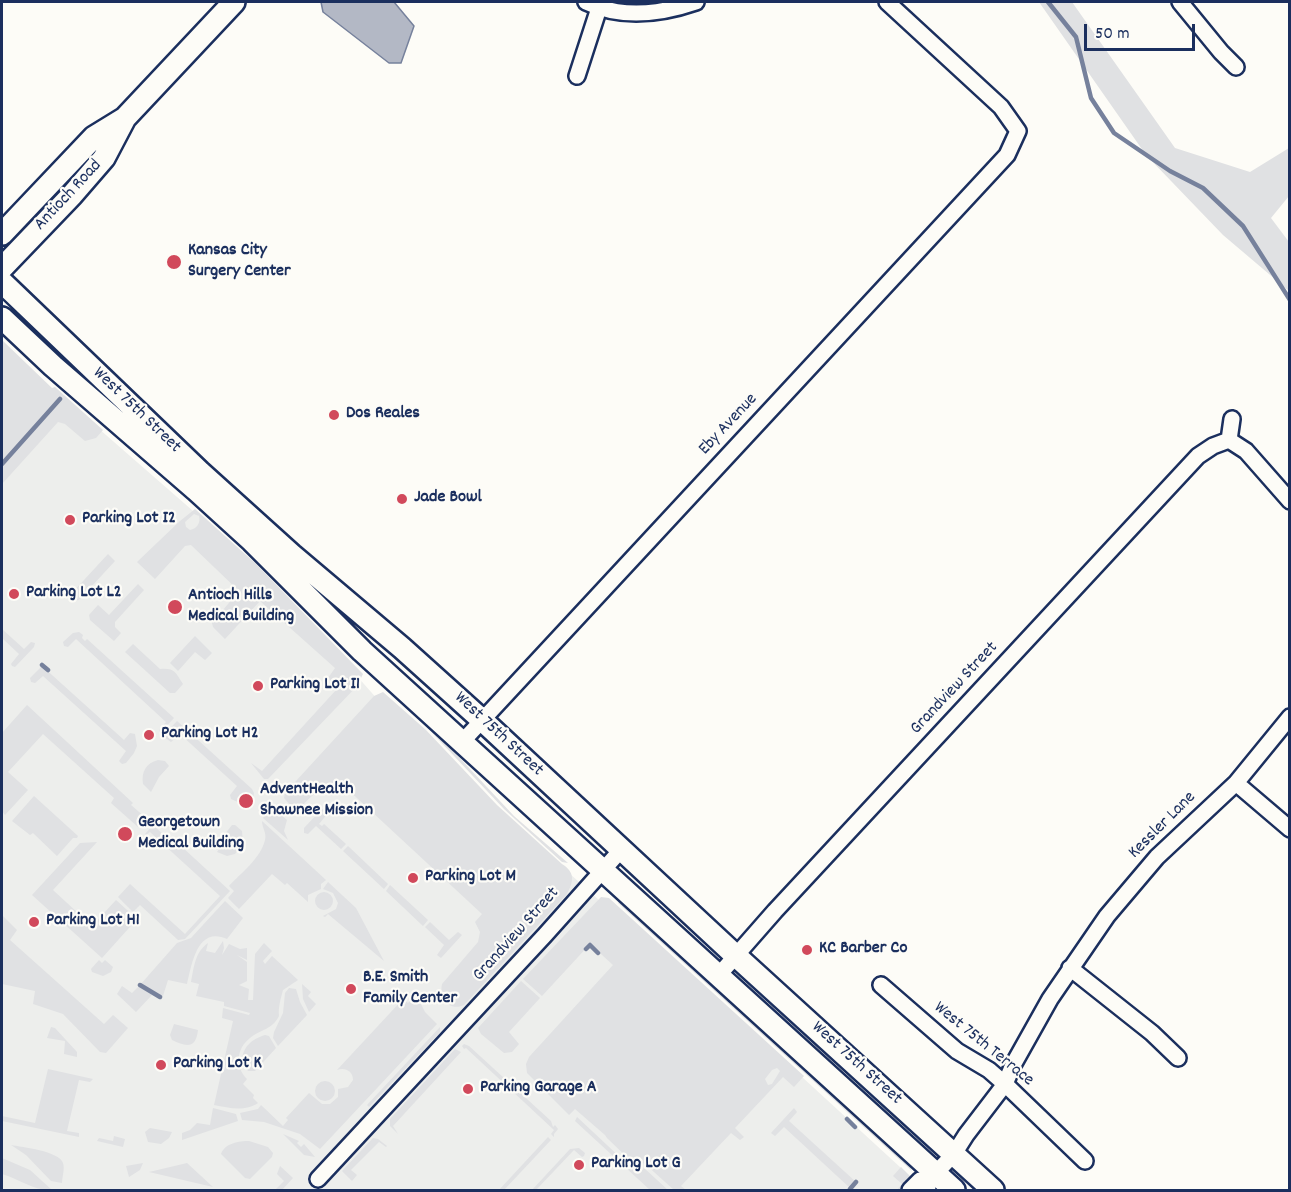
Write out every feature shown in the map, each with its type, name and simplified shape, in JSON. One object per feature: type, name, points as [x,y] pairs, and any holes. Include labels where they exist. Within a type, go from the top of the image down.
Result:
[{"type":"main road","name":"Antioch Road","points":[[2,234],[94,137],[125,118],[234,2]]},
{"type":"main road","name":"Antioch Road","points":[[2,268],[105,158],[125,118]]},
{"type":"main road","name":"West 75th Street","points":[[2,282],[132,409],[275,540],[402,648],[482,720],[993,1191]]},
{"type":"main road","name":"West 75th Street","points":[[2,318],[252,542],[362,651],[718,976],[930,1181],[954,1191]]},
{"type":"street","points":[[577,76],[593,5],[625,13],[656,13],[696,2]]},
{"type":"street","name":"Eby Avenue","points":[[462,742],[1007,155],[1018,131],[1001,107],[886,2]]},
{"type":"street","points":[[1180,2],[1236,67]]},
{"type":"street","points":[[1232,419],[1229,440],[1246,451],[1254,463],[1290,501]]},
{"type":"street","name":"Grandview Street","points":[[718,976],[1198,456],[1229,440]]},
{"type":"street","name":"Kessler Lane","points":[[910,1191],[920,1180],[930,1181],[954,1154],[1005,1084],[1013,1065],[1050,999],[1107,916],[1157,857],[1236,783],[1290,717]]},
{"type":"street","points":[[1236,783],[1290,830]]},
{"type":"street","name":"Grandview Street","points":[[318,1179],[621,850]]},
{"type":"street","points":[[1070,968],[1152,1033],[1178,1058]]},
{"type":"street","name":"West 75th Terrace","points":[[881,985],[957,1051],[989,1070],[1085,1161]]},
{"type":"shaded area","points":[[321,2],[394,2],[414,26],[401,63],[389,63],[323,12]]},
{"type":"shaded area","points":[[1039,2],[1072,2],[1175,148],[1250,172],[1289,148],[1289,196],[1271,218],[1289,242],[1289,291],[1223,235],[1146,155]]},
{"type":"shaded area","points":[[2,340],[52,388],[55,387],[103,430],[96,438],[85,441],[65,424],[58,422],[2,484]]},
{"type":"shaded area","name":"AdventHealth Shawnee Mission","points":[[59,394],[208,524],[379,701],[600,901],[616,906],[925,1190],[2,1190],[2,458]]},
{"type":"shaded area","points":[[199,508],[208,512],[361,663],[363,669],[257,561]]},
{"type":"shaded area","points":[[195,509],[255,563],[363,674],[357,686],[268,779],[264,779],[251,763],[262,771],[337,689],[328,678],[335,668],[260,601],[225,639],[212,623],[239,591],[191,545],[185,546],[155,579],[137,562]],"holes":[[[194,514],[199,516],[196,527],[190,530],[186,527],[185,522]]]},
{"type":"shaded area","points":[[108,554],[115,561],[79,600],[71,601],[61,592],[59,587],[62,585],[72,593]]},
{"type":"shaded area","points":[[138,584],[144,590],[115,622],[115,627],[121,633],[114,641],[90,620],[89,615],[98,605],[109,615]]},
{"type":"shaded area","points":[[2,629],[24,649],[31,642],[35,643],[15,667],[11,664],[19,654],[2,638]]},
{"type":"shaded area","points":[[79,632],[85,641],[87,639],[174,718],[160,733],[159,730],[166,722],[76,639],[68,647],[64,646],[63,642],[73,633]]},
{"type":"shaded area","points":[[195,636],[212,653],[205,660],[195,652],[178,671],[170,663]]},
{"type":"shaded area","points":[[133,644],[160,669],[169,669],[176,674],[183,684],[175,693],[170,693],[125,652]]},
{"type":"shaded area","points":[[42,666],[124,740],[130,733],[135,734],[137,746],[126,763],[122,764],[119,761],[126,751],[43,676],[35,683],[31,682],[30,678]]},
{"type":"shaded area","points":[[389,691],[427,723],[514,816],[568,863],[562,862],[504,809],[422,722]]},
{"type":"shaded area","points":[[383,692],[426,730],[497,805],[566,867],[572,877],[567,894],[464,1005],[459,1007],[446,1002],[442,994],[442,984],[478,942],[480,932],[475,922],[482,914],[344,786],[336,794],[325,790],[316,793],[298,809],[293,808],[284,798],[285,793],[374,696]]},
{"type":"shaded area","points":[[27,705],[133,803],[131,805],[146,818],[138,827],[111,803],[114,798],[43,734],[8,772],[28,790],[5,815],[2,811],[2,733]]},
{"type":"shaded area","points":[[177,721],[252,789],[253,798],[240,803],[231,799],[230,795],[237,786],[180,734],[171,742],[163,736]]},
{"type":"shaded area","points":[[158,760],[165,761],[169,766],[159,777],[151,792],[143,784],[143,776],[147,766]]},
{"type":"shaded area","points":[[34,796],[78,836],[73,838],[57,856],[33,833],[30,835],[12,821]]},
{"type":"shaded area","points":[[326,808],[328,813],[319,824],[322,826],[324,824],[346,844],[341,849],[316,826],[308,834],[304,833],[304,828],[322,809]]},
{"type":"shaded area","points":[[274,809],[287,820],[284,831],[288,840],[263,818],[268,811]]},
{"type":"shaded area","points":[[262,821],[326,880],[321,884],[321,889],[308,895],[308,902],[287,883],[285,885],[272,874],[239,909],[228,898],[234,891],[229,886],[255,859],[263,847],[265,835]]},
{"type":"shaded area","points":[[153,825],[168,839],[170,836],[230,891],[185,939],[178,940],[140,905],[133,912],[118,897],[130,884],[185,934],[220,896],[150,832],[145,834]]},
{"type":"shaded area","points":[[232,825],[242,831],[243,844],[235,854],[227,856],[217,852],[224,842],[221,839]]},
{"type":"shaded area","points":[[97,842],[53,890],[92,926],[116,900],[137,919],[102,958],[32,895],[80,843]]},
{"type":"shaded area","points":[[348,846],[388,884],[384,889],[343,851]]},
{"type":"shaded area","points":[[328,882],[356,908],[384,961],[328,914],[323,916],[336,909],[338,903],[333,893],[323,889]]},
{"type":"shaded area","points":[[390,885],[428,920],[423,926],[386,891]]},
{"type":"shaded area","points":[[324,892],[330,895],[333,901],[330,907],[324,910],[318,907],[315,901],[318,895]]},
{"type":"shaded area","points":[[601,897],[609,898],[804,1076],[794,1087],[783,1077],[735,1128],[744,1137],[740,1140],[731,1133],[681,1186],[686,1190],[674,1190],[644,1163],[638,1168],[575,1109],[569,1115],[527,1073],[526,1064],[529,1057],[613,965],[590,944],[542,996],[523,979]],"holes":[[[777,1068],[780,1071],[772,1084],[768,1085],[765,1079],[772,1070]]]},
{"type":"shaded area","points":[[621,900],[906,1161],[912,1171],[618,903]]},
{"type":"shaded area","points":[[225,901],[243,918],[227,939],[217,936],[202,942],[194,958],[187,984],[168,980],[163,996],[140,985],[177,943],[191,938]]},
{"type":"shaded area","points":[[2,915],[17,930],[10,940],[104,1024],[113,1015],[128,1028],[106,1053],[100,1052],[63,1014],[33,1004],[35,991],[2,984]]},
{"type":"shaded area","points":[[430,922],[449,940],[458,932],[462,935],[441,958],[437,955],[444,945],[425,927]]},
{"type":"shaded area","points":[[223,941],[222,955],[229,944],[240,949],[247,948],[247,960],[237,955],[247,962],[247,981],[239,985],[249,989],[248,1000],[253,1000],[255,954],[264,943],[272,951],[263,961],[265,964],[272,956],[298,980],[283,990],[279,1016],[276,1021],[250,1038],[242,1047],[239,1064],[247,1079],[243,1084],[254,1095],[253,1098],[258,1103],[248,1108],[214,1105],[233,1021],[222,1018],[223,1008],[249,1015],[250,1013],[224,1006],[224,1002],[196,996],[199,984],[191,982],[200,951],[208,943],[206,951],[215,953]]},
{"type":"shaded area","points":[[99,960],[102,963],[105,960],[113,967],[111,972],[103,976],[92,972],[91,969]]},
{"type":"shaded area","points":[[521,981],[540,998],[509,1032],[519,1044],[512,1052],[504,1053],[481,1034],[478,1028]]},
{"type":"shaded area","points":[[302,984],[311,992],[308,996],[316,1004],[309,1012],[303,999]]},
{"type":"shaded area","points":[[122,986],[132,993],[139,986],[152,995],[136,1012],[117,994]]},
{"type":"shaded area","points":[[289,988],[296,989],[307,1015],[278,1046],[273,1038],[274,1032],[283,1013],[285,993]]},
{"type":"shaded area","points":[[416,994],[425,1012],[437,1024],[320,1149],[300,1134],[264,1122],[242,1120],[240,1113],[258,1109],[261,1105],[283,1126],[288,1120],[286,1118],[309,1093],[322,1104],[330,1104],[338,1097],[338,1089],[348,1087],[353,1080],[348,1070],[337,1070],[403,999],[408,1003]]},
{"type":"shaded area","points":[[174,1024],[198,1030],[195,1041],[186,1045],[172,1040],[170,1035]]},
{"type":"shaded area","points":[[51,1027],[55,1028],[77,1052],[77,1057],[64,1054],[65,1041],[47,1038]]},
{"type":"shaded area","points":[[440,1027],[440,1032],[369,1107],[367,1105]]},
{"type":"shaded area","points":[[265,1035],[269,1036],[276,1048],[255,1071],[248,1071],[242,1062],[244,1052],[252,1041]]},
{"type":"shaded area","points":[[464,1044],[469,1046],[551,1121],[553,1127],[555,1125],[558,1129],[554,1137],[551,1134],[554,1130],[466,1048],[464,1049],[462,1046]]},
{"type":"shaded area","points":[[455,1049],[461,1052],[393,1126],[398,1134],[390,1126],[390,1119]]},
{"type":"shaded area","points":[[48,1069],[93,1079],[90,1082],[79,1080],[67,1131],[79,1133],[79,1137],[2,1121],[2,1116],[35,1123]]},
{"type":"shaded area","points":[[325,1081],[332,1084],[335,1091],[332,1098],[325,1101],[318,1098],[315,1091],[318,1084]]},
{"type":"shaded area","points":[[213,1108],[236,1114],[238,1121],[182,1140],[182,1133],[190,1130],[197,1123],[210,1125]]},
{"type":"shaded area","points":[[794,1108],[797,1112],[789,1121],[856,1182],[850,1188],[784,1127],[775,1136],[771,1133]]},
{"type":"shaded area","points":[[577,1117],[638,1174],[644,1168],[668,1190],[650,1190],[575,1121]]},
{"type":"shaded area","points":[[150,1128],[172,1132],[169,1138],[161,1144],[148,1142],[145,1132]]},
{"type":"shaded area","points":[[283,1134],[299,1141],[297,1143],[301,1147],[304,1144],[315,1157],[304,1155]]},
{"type":"shaded area","points":[[114,1136],[125,1139],[123,1147],[97,1141],[99,1138],[113,1141]]},
{"type":"shaded area","points":[[548,1137],[551,1140],[504,1190],[499,1190]]},
{"type":"shaded area","points":[[373,1138],[387,1146],[379,1142],[351,1170],[357,1175],[352,1181],[342,1171]]},
{"type":"shaded area","points":[[249,1141],[268,1147],[273,1153],[272,1157],[250,1179],[245,1178],[221,1154],[229,1145]]},
{"type":"shaded area","points":[[11,1145],[55,1155],[64,1165],[62,1183],[51,1181],[26,1155]]},
{"type":"shaded area","points":[[579,1148],[585,1153],[584,1156],[582,1157],[574,1150],[536,1190],[532,1190],[570,1149]]},
{"type":"shaded area","points":[[2,1158],[30,1170],[52,1190],[33,1187],[2,1174]]},
{"type":"shaded area","points":[[143,1163],[140,1170],[129,1177],[126,1166]]},
{"type":"shaded area","points":[[187,1163],[213,1187],[149,1172]]},
{"type":"shaded area","points":[[280,1166],[293,1178],[282,1190],[275,1190],[284,1181],[277,1174]]},
{"type":"shaded area","points":[[901,1167],[912,1178],[904,1190],[897,1190],[902,1184],[893,1176]]},
{"type":"waterway","points":[[1048,2],[1076,37],[1091,98],[1114,133],[1170,171],[1203,188],[1243,226],[1290,300]]},
{"type":"waterway","points":[[2,464],[60,399]]},
{"type":"waterway","points":[[42,665],[48,670]]},
{"type":"waterway","points":[[586,949],[590,945],[598,953]]},
{"type":"waterway","points":[[140,985],[160,997]]},
{"type":"waterway","points":[[847,1119],[855,1127]]},
{"type":"waterway","points":[[850,1189],[856,1182]]},
{"type":"place","name":"Kansas City Surgery Center","points":[[174,262]]},
{"type":"place","name":"Dos Reales","points":[[334,415]]},
{"type":"place","name":"Jade Bowl","points":[[402,499]]},
{"type":"place","name":"Parking Lot I2","points":[[70,520]]},
{"type":"place","name":"Parking Lot L2","points":[[14,594]]},
{"type":"place","name":"Antioch Hills Medical Building","points":[[175,607]]},
{"type":"place","name":"Parking Lot I1","points":[[258,686]]},
{"type":"place","name":"Parking Lot H2","points":[[149,735]]},
{"type":"place","name":"AdventHealth Shawnee Mission","points":[[246,801]]},
{"type":"place","name":"Georgetown Medical Building","points":[[125,834]]},
{"type":"place","name":"Parking Lot M","points":[[413,878]]},
{"type":"place","name":"Parking Lot H1","points":[[34,922]]},
{"type":"place","name":"KC Barber Co","points":[[807,950]]},
{"type":"place","name":"B.E. Smith Family Center","points":[[351,989]]},
{"type":"place","name":"Parking Lot K","points":[[161,1065]]},
{"type":"place","name":"Parking Garage A","points":[[468,1089]]},
{"type":"place","name":"Parking Lot G","points":[[579,1165]]}]
